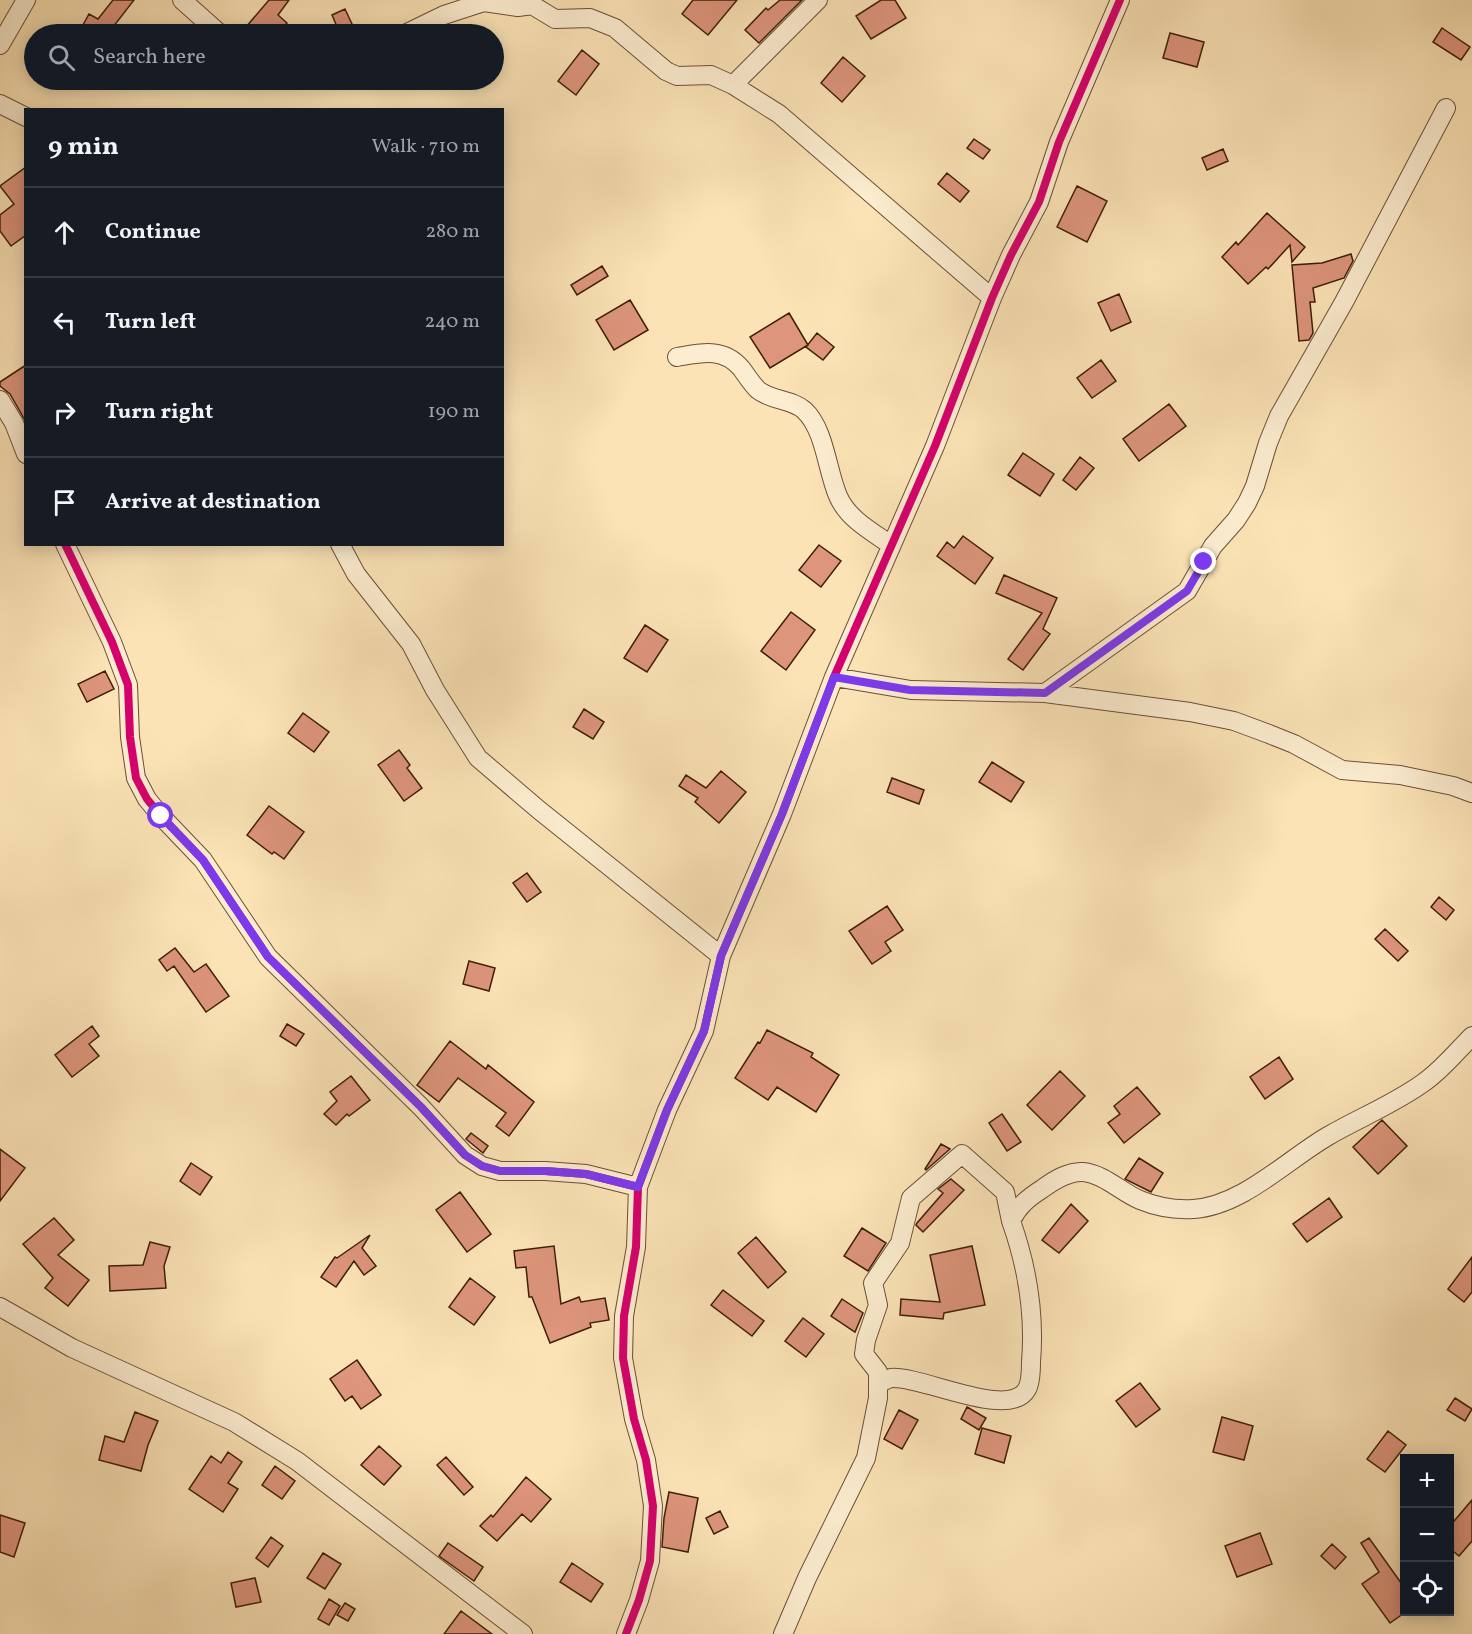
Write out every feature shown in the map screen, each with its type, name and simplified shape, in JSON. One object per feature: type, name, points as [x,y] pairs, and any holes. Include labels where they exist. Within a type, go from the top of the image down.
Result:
[{"type":"street","points":[[0,45],[26,0]]},
{"type":"street","points":[[182,0],[209,24]]},
{"type":"street","points":[[733,85],[818,0]]},
{"type":"street","points":[[626,1634],[650,1561],[653,1506],[646,1460],[634,1419],[623,1358],[624,1316],[636,1247],[638,1187],[667,1110],[704,1031],[721,956],[782,814],[834,677],[935,446],[992,298],[1011,255],[1039,202],[1059,142],[1120,0]]},
{"type":"street","points":[[426,24],[485,1],[531,5],[555,19],[590,18],[615,28],[666,71],[677,76],[711,75],[733,85],[779,114],[992,298]]},
{"type":"street","points":[[0,104],[24,116]]},
{"type":"street","points":[[1045,693],[1187,591],[1213,546],[1236,520],[1255,486],[1279,416],[1344,302],[1446,108]]},
{"type":"street","points":[[677,357],[708,351],[730,358],[751,383],[765,395],[790,402],[804,411],[815,426],[838,496],[849,514],[891,545]]},
{"type":"street","points":[[0,400],[14,423],[24,449]]},
{"type":"street","points":[[67,546],[112,642],[128,684],[130,737],[135,778],[147,799],[161,816],[203,860],[268,957],[413,1099],[465,1155],[482,1166],[500,1171],[586,1174],[638,1187]]},
{"type":"street","points":[[341,546],[357,574],[411,644],[435,690],[478,758],[721,956]]},
{"type":"street","points":[[834,677],[910,690],[1045,693],[1190,712],[1234,721],[1294,744],[1342,770],[1400,775],[1454,786],[1472,793]]},
{"type":"street","points":[[1011,1221],[1015,1212],[1026,1200],[1053,1181],[1073,1173],[1085,1172],[1107,1181],[1140,1200],[1167,1208],[1194,1209],[1221,1203],[1247,1190],[1326,1137],[1424,1083],[1472,1036]]},
{"type":"street","points":[[962,1154],[1005,1192],[1011,1221],[1027,1272],[1033,1340],[1028,1388],[1021,1396],[1008,1401],[980,1398],[915,1381],[884,1381],[864,1354],[866,1340],[878,1305],[873,1283],[900,1243],[911,1198],[962,1154]]},
{"type":"street","points":[[0,1307],[72,1348],[234,1422],[297,1461],[524,1634]]},
{"type":"street","points":[[783,1634],[807,1578],[866,1458],[878,1398],[884,1381]]},
{"type":"building","points":[[113,0],[134,0],[115,24],[84,24],[89,14],[98,19]]},
{"type":"building","points":[[269,0],[289,0],[278,15],[286,24],[249,24]]},
{"type":"building","points":[[693,0],[737,0],[708,35],[682,14]]},
{"type":"building","points":[[780,0],[802,0],[759,43],[745,30],[766,8],[768,10]]},
{"type":"building","points":[[881,0],[895,0],[906,18],[871,39],[856,16]]},
{"type":"building","points":[[345,9],[352,24],[336,24],[332,15]]},
{"type":"building","points":[[1442,28],[1470,47],[1461,60],[1433,42]]},
{"type":"building","points":[[1170,33],[1204,42],[1197,67],[1163,58]]},
{"type":"building","points":[[582,50],[599,64],[576,95],[558,81]]},
{"type":"building","points":[[843,57],[865,76],[842,102],[821,83]]},
{"type":"building","points":[[974,139],[990,150],[983,159],[967,148]]},
{"type":"building","points":[[1223,149],[1228,161],[1207,170],[1202,158]]},
{"type":"building","points":[[24,168],[24,236],[11,246],[0,231],[0,215],[14,204],[0,186]]},
{"type":"building","points":[[947,173],[969,191],[960,202],[938,184]]},
{"type":"building","points":[[1077,186],[1107,201],[1087,242],[1057,227]]},
{"type":"building","points":[[1267,213],[1305,247],[1292,262],[1290,245],[1268,269],[1266,267],[1248,284],[1222,257],[1236,242],[1238,245]]},
{"type":"building","points":[[1351,254],[1353,261],[1344,278],[1313,288],[1315,302],[1310,302],[1313,333],[1309,340],[1299,341],[1292,265],[1322,263]]},
{"type":"building","points":[[602,266],[608,276],[577,295],[571,285]]},
{"type":"building","points":[[1119,294],[1131,322],[1111,331],[1098,303]]},
{"type":"building","points":[[630,300],[648,330],[614,350],[596,320]]},
{"type":"building","points":[[789,313],[808,345],[770,368],[750,337]]},
{"type":"building","points":[[817,333],[834,347],[823,360],[806,347]]},
{"type":"building","points":[[1101,360],[1116,381],[1092,398],[1077,378]]},
{"type":"building","points":[[24,366],[24,418],[10,394],[0,386],[0,382]]},
{"type":"building","points":[[1169,404],[1186,426],[1139,461],[1123,439]]},
{"type":"building","points":[[1023,453],[1054,474],[1040,496],[1008,475]]},
{"type":"building","points":[[1080,457],[1094,468],[1076,490],[1063,480]]},
{"type":"building","points":[[963,536],[993,558],[975,584],[937,556],[947,542],[954,548]]},
{"type":"building","points":[[819,545],[841,561],[821,587],[799,570]]},
{"type":"building","points":[[1004,575],[1057,598],[1043,629],[1050,634],[1023,670],[1008,659],[1042,613],[996,593]]},
{"type":"building","points":[[791,612],[815,630],[786,670],[761,651]]},
{"type":"building","points":[[645,625],[668,640],[647,672],[624,658]]},
{"type":"building","points":[[105,671],[114,689],[87,702],[78,684]]},
{"type":"building","points":[[584,709],[604,722],[593,739],[573,727]]},
{"type":"building","points":[[303,713],[329,732],[314,752],[288,733]]},
{"type":"building","points":[[399,750],[410,765],[407,768],[422,788],[404,801],[378,765]]},
{"type":"building","points":[[992,762],[1024,782],[1011,802],[979,782]]},
{"type":"building","points":[[721,771],[746,792],[719,823],[695,802],[698,798],[679,786],[686,775],[706,788]]},
{"type":"building","points":[[892,778],[924,790],[919,804],[887,792]]},
{"type":"building","points":[[269,806],[304,832],[284,859],[274,852],[272,854],[247,835]]},
{"type":"building","points":[[527,873],[541,892],[527,902],[513,883]]},
{"type":"building","points":[[1439,897],[1454,910],[1446,920],[1431,907]]},
{"type":"building","points":[[887,906],[903,930],[885,942],[891,951],[872,964],[849,931]]},
{"type":"building","points":[[1385,929],[1408,951],[1398,961],[1375,939]]},
{"type":"building","points":[[175,948],[194,972],[206,964],[229,996],[206,1012],[174,966],[167,971],[159,960]]},
{"type":"building","points":[[469,961],[495,968],[489,991],[463,984]]},
{"type":"building","points":[[287,1024],[304,1034],[296,1046],[280,1036]]},
{"type":"building","points":[[92,1026],[99,1036],[89,1044],[99,1056],[72,1077],[55,1055]]},
{"type":"building","points":[[767,1030],[813,1053],[811,1057],[839,1075],[816,1112],[777,1087],[768,1100],[735,1078]]},
{"type":"building","points":[[450,1041],[486,1069],[488,1065],[534,1102],[509,1136],[496,1126],[506,1113],[458,1078],[439,1102],[417,1085]]},
{"type":"building","points":[[1279,1057],[1293,1079],[1265,1099],[1250,1077]]},
{"type":"building","points":[[1060,1071],[1085,1096],[1052,1130],[1027,1105]]},
{"type":"building","points":[[351,1076],[370,1100],[349,1116],[347,1114],[336,1125],[324,1114],[337,1101],[330,1092]]},
{"type":"building","points":[[1137,1087],[1160,1114],[1124,1143],[1108,1123],[1120,1114],[1114,1106]]},
{"type":"building","points":[[1002,1114],[1021,1142],[1007,1151],[989,1123]]},
{"type":"building","points":[[1382,1120],[1407,1146],[1378,1174],[1353,1147]]},
{"type":"building","points":[[471,1133],[488,1146],[483,1153],[466,1139]]},
{"type":"building","points":[[941,1144],[950,1149],[926,1170],[925,1169]]},
{"type":"building","points":[[0,1149],[25,1168],[0,1201]]},
{"type":"building","points":[[1139,1158],[1163,1173],[1151,1192],[1125,1179]]},
{"type":"building","points":[[191,1163],[212,1177],[200,1195],[180,1181]]},
{"type":"building","points":[[951,1179],[964,1190],[923,1232],[916,1225],[917,1223],[943,1193],[938,1189]]},
{"type":"building","points":[[460,1192],[491,1234],[467,1252],[436,1210]]},
{"type":"building","points":[[1329,1198],[1342,1217],[1307,1242],[1293,1224]]},
{"type":"building","points":[[1071,1204],[1088,1221],[1059,1253],[1042,1240]]},
{"type":"building","points":[[54,1218],[74,1240],[58,1255],[89,1280],[68,1306],[45,1288],[53,1278],[23,1244]]},
{"type":"building","points":[[862,1228],[886,1243],[868,1271],[844,1256]]},
{"type":"building","points":[[370,1235],[362,1248],[376,1266],[364,1275],[354,1261],[336,1287],[321,1277],[335,1257],[337,1258]]},
{"type":"building","points":[[756,1237],[786,1272],[768,1288],[738,1253]]},
{"type":"building","points":[[150,1242],[170,1247],[164,1266],[166,1288],[110,1291],[109,1266],[143,1265]]},
{"type":"building","points":[[554,1246],[561,1304],[579,1297],[581,1302],[605,1298],[609,1320],[590,1323],[591,1327],[550,1343],[532,1297],[529,1297],[526,1267],[516,1268],[514,1251]]},
{"type":"building","points":[[972,1246],[985,1305],[944,1313],[943,1319],[900,1315],[901,1299],[940,1302],[930,1255]]},
{"type":"building","points":[[1472,1257],[1472,1292],[1464,1302],[1448,1289]]},
{"type":"building","points":[[470,1278],[495,1297],[474,1325],[449,1307]]},
{"type":"building","points":[[723,1290],[764,1321],[752,1336],[711,1305]]},
{"type":"building","points":[[842,1299],[863,1313],[855,1332],[831,1316]]},
{"type":"building","points":[[803,1318],[824,1334],[806,1357],[785,1341]]},
{"type":"building","points":[[357,1360],[381,1395],[361,1409],[352,1396],[345,1401],[330,1379]]},
{"type":"building","points":[[1140,1383],[1160,1409],[1136,1427],[1116,1401]]},
{"type":"building","points":[[1455,1398],[1472,1409],[1465,1421],[1447,1410]]},
{"type":"building","points":[[967,1407],[986,1418],[979,1430],[961,1419]]},
{"type":"building","points":[[899,1410],[918,1420],[902,1449],[884,1439]]},
{"type":"building","points":[[135,1412],[158,1421],[141,1471],[99,1460],[105,1436],[124,1442]]},
{"type":"building","points":[[1222,1417],[1253,1426],[1244,1460],[1213,1452]]},
{"type":"building","points":[[982,1428],[1011,1436],[1004,1463],[975,1454]]},
{"type":"building","points":[[1388,1431],[1406,1445],[1385,1472],[1367,1459]]},
{"type":"building","points":[[379,1446],[401,1466],[384,1485],[361,1465]]},
{"type":"building","points":[[228,1452],[242,1462],[228,1483],[238,1489],[223,1512],[189,1489],[211,1456],[221,1463]]},
{"type":"building","points":[[446,1457],[473,1487],[464,1495],[437,1465]]},
{"type":"building","points":[[275,1466],[295,1481],[282,1499],[262,1485]]},
{"type":"building","points":[[526,1477],[551,1499],[531,1522],[522,1514],[497,1541],[480,1526],[491,1515],[493,1517]]},
{"type":"building","points":[[669,1492],[698,1498],[688,1552],[662,1547]]},
{"type":"building","points":[[1472,1500],[1472,1541],[1459,1556],[1454,1552],[1454,1521]]},
{"type":"building","points":[[720,1511],[728,1527],[714,1534],[706,1518]]},
{"type":"building","points":[[0,1515],[25,1523],[14,1557],[0,1552]]},
{"type":"building","points":[[1260,1533],[1272,1564],[1237,1577],[1225,1546]]},
{"type":"building","points":[[271,1537],[283,1546],[268,1567],[256,1558]]},
{"type":"building","points":[[1369,1538],[1400,1581],[1400,1616],[1390,1623],[1362,1584],[1379,1572],[1361,1543]]},
{"type":"building","points":[[448,1543],[483,1567],[474,1581],[439,1556]]},
{"type":"building","points":[[1332,1544],[1346,1557],[1335,1569],[1321,1556]]},
{"type":"building","points":[[323,1553],[341,1564],[325,1589],[307,1578]]},
{"type":"building","points":[[572,1563],[603,1584],[591,1602],[560,1582]]},
{"type":"building","points":[[255,1578],[261,1602],[236,1607],[231,1583]]},
{"type":"building","points":[[329,1599],[340,1606],[329,1625],[318,1619]]},
{"type":"building","points":[[345,1603],[355,1609],[348,1621],[337,1615]]},
{"type":"building","points":[[461,1611],[492,1634],[444,1634]]},
{"type":"cycle path","points":[[626,1634],[650,1561],[653,1506],[646,1460],[634,1419],[623,1358],[624,1316],[636,1247],[638,1187],[667,1110],[704,1031],[721,956],[782,814],[834,677],[935,446],[992,298],[1011,255],[1039,202],[1059,142],[1120,0]]},
{"type":"cycle path","points":[[66,546],[112,642],[128,685],[130,737],[136,778],[147,799],[203,860],[268,957],[421,1107],[465,1155],[482,1166],[500,1171],[586,1174],[638,1187]]},
{"type":"route","points":[[161,816],[203,860],[268,957],[421,1107],[465,1155],[482,1166],[500,1171],[586,1174],[638,1187],[667,1110],[704,1031],[721,956],[782,814],[834,677],[910,690],[1045,693],[1187,591],[1204,562]]}]
